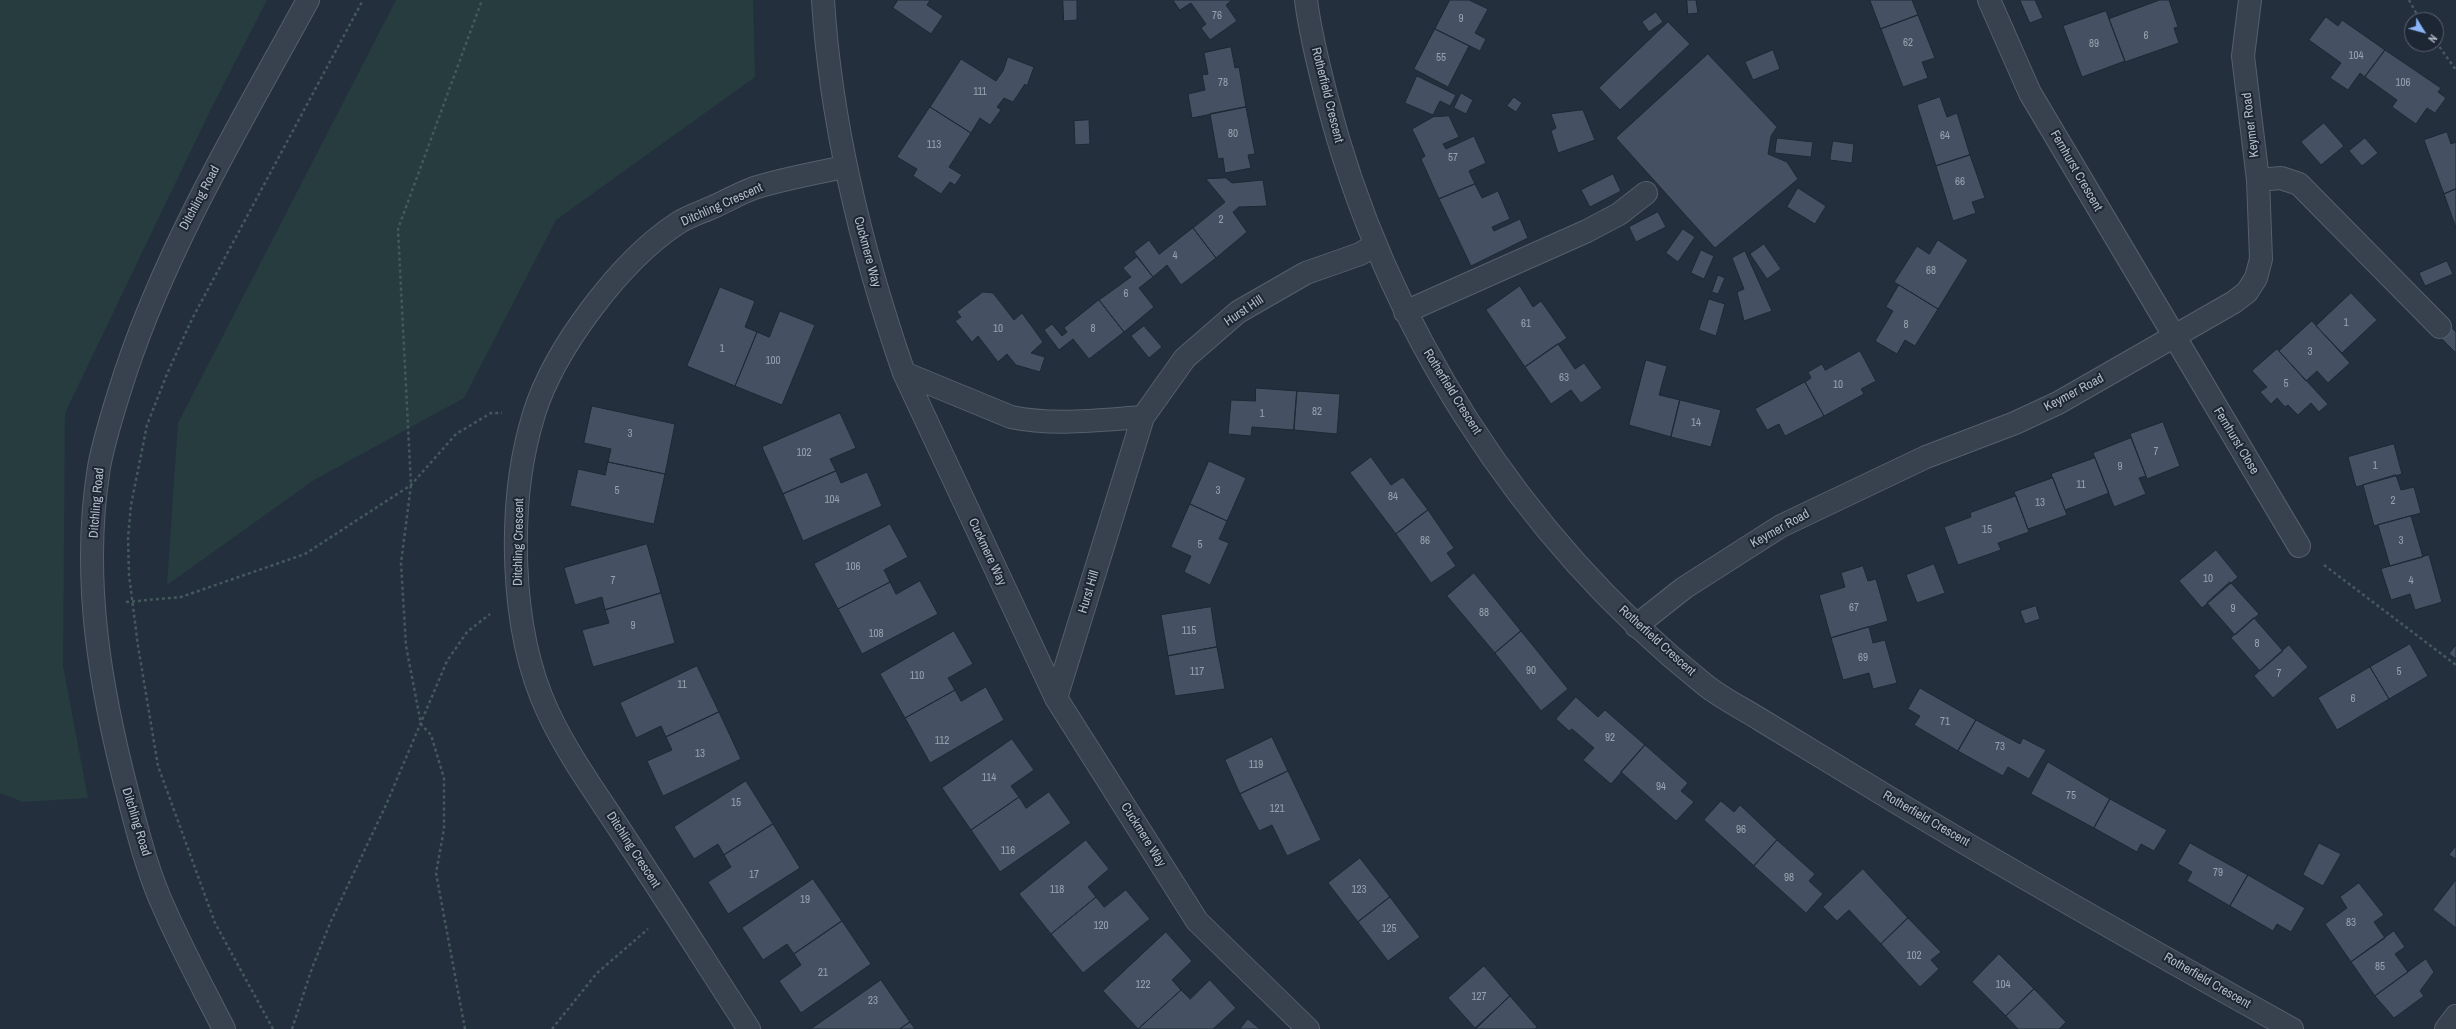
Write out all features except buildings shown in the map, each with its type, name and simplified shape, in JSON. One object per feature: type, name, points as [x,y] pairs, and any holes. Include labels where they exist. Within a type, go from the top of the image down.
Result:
[{"type":"street","name":"Ditchling Road","points":[[224,1029],[164,908],[136,826],[110,730],[98,653],[93,607],[94,518],[100,466],[115,405],[136,342],[159,284],[182,231],[308,0]]},
{"type":"street","name":"Cuckmere Way","points":[[823,0],[826,59],[845,167],[884,316],[904,373],[1056,698],[1197,921],[1308,1029]]},
{"type":"street","name":"Rotherfield Crescent","points":[[1306,0],[1317,59],[1339,148],[1375,245],[1405,312],[1447,387],[1495,460],[1563,548],[1636,626],[1708,687],[1907,809],[2292,1029]]},
{"type":"street","name":"Fernhurst Crescent","points":[[1989,0],[2030,93],[2173,337]]},
{"type":"street","name":"Keymer Road","points":[[1636,626],[1684,588],[1781,526],[1926,457],[2015,423],[2058,403],[2238,300],[2256,278],[2261,259],[2262,242],[2258,180],[2243,56],[2250,0]]},
{"type":"street","name":"Ditchling Crescent","points":[[749,1029],[579,768],[547,711],[531,662],[519,607],[517,550],[520,480],[526,444],[535,412],[551,373],[581,325],[614,282],[642,252],[679,222],[751,189],[799,176],[845,167]]},
{"type":"street","points":[[2258,180],[2281,178],[2299,184],[2440,327]]},
{"type":"street","points":[[1405,312],[1586,231],[1618,214],[1646,193]]},
{"type":"street","name":"Hurst Hill","points":[[1056,698],[1143,417],[1185,358],[1238,312],[1306,273],[1360,254],[1375,245]]},
{"type":"street","name":"Fernhurst Close","points":[[2173,337],[2298,546]]},
{"type":"street","points":[[904,373],[1011,417],[1026,420],[1051,422],[1143,417]]},
{"type":"street","points":[[2446,1029],[2456,1016]]},
{"type":"path","points":[[274,1029],[215,923],[158,766],[132,601],[128,538],[131,505],[147,426],[167,374],[192,319],[363,0]]},
{"type":"path","points":[[465,1029],[436,873],[444,829],[444,778],[432,735],[421,724],[406,646],[401,563],[411,485],[398,229],[482,0]]},
{"type":"path","points":[[2409,0],[2416,12]]},
{"type":"path","points":[[2443,52],[2456,70]]},
{"type":"path","points":[[124,602],[181,597],[305,554],[411,485],[456,434],[491,413],[535,412]]},
{"type":"path","points":[[2298,546],[2456,665]]},
{"type":"path","points":[[292,1029],[312,968],[331,921],[386,806],[447,661],[467,632],[500,606],[519,607]]},
{"type":"path","points":[[552,1029],[597,973],[642,933],[674,912]]},
{"type":"green space","points":[[0,0],[267,0],[209,113],[65,413],[63,666],[88,798],[23,802],[0,793]]},
{"type":"green space","points":[[396,0],[753,0],[755,77],[556,220],[464,398],[314,480],[167,585],[178,423]]}]
